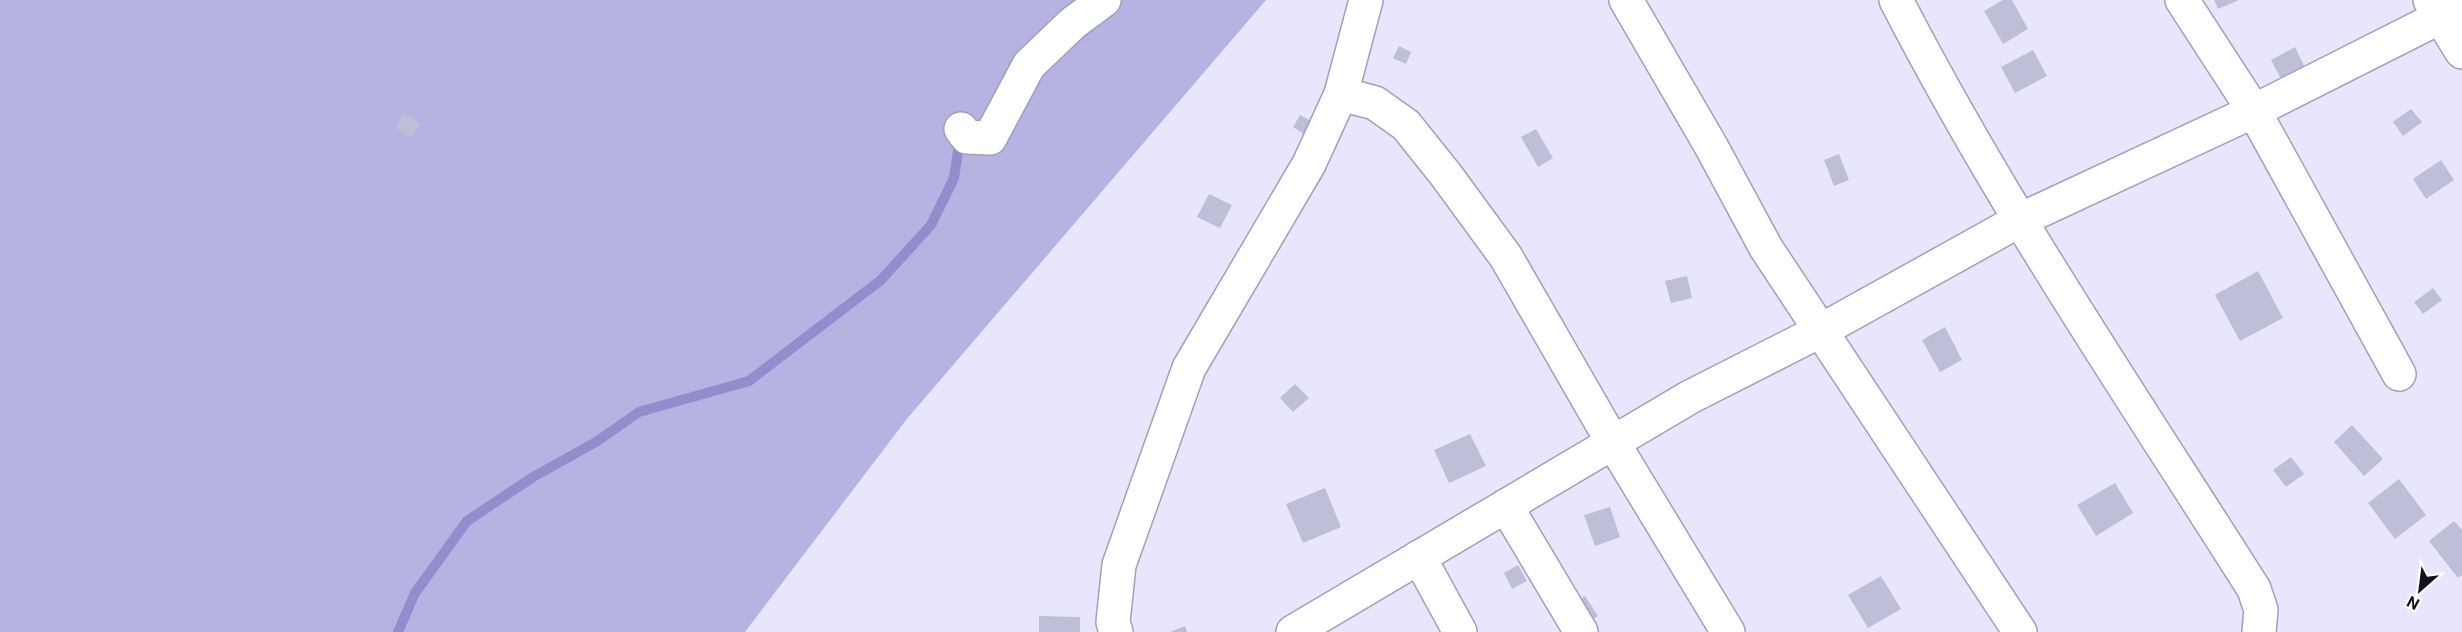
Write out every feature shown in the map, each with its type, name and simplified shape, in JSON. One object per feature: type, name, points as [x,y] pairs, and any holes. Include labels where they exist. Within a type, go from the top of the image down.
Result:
[{"type":"street","points":[[961,129],[967,136],[990,138],[1029,65],[1072,23],[1104,0]]},
{"type":"street","points":[[1116,632],[1113,622],[1119,565],[1190,368],[1309,164],[1341,94],[1366,0]]},
{"type":"street","points":[[1626,0],[1712,146],[1766,248],[1822,330],[2016,630]]},
{"type":"street","points":[[1896,0],[1932,70],[2020,220],[2254,589],[2260,610],[2259,632]]},
{"type":"street","points":[[2182,0],[2254,111],[2399,374]]},
{"type":"street","points":[[1293,632],[1612,441],[1690,397],[1822,330],[2020,220],[2254,111],[2444,7],[2462,52]]},
{"type":"street","points":[[1341,94],[1375,103],[1406,125],[1506,257],[1612,441],[1728,632]]},
{"type":"street","points":[[1506,506],[1581,632]]},
{"type":"street","points":[[1419,557],[1460,632]]},
{"type":"shaded area","points":[[0,0],[1266,0],[906,420],[745,632],[0,632]]},
{"type":"building","points":[[2003,0],[2012,0],[2028,29],[2003,44],[1984,11]]},
{"type":"building","points":[[2214,0],[2239,0],[2218,9]]},
{"type":"building","points":[[1399,46],[1411,52],[1406,64],[1393,58]]},
{"type":"building","points":[[2295,47],[2310,78],[2287,90],[2271,60]]},
{"type":"building","points":[[2033,50],[2047,76],[2015,93],[2001,67]]},
{"type":"building","points":[[2411,109],[2422,122],[2403,136],[2393,122]]},
{"type":"building","points":[[403,113],[421,124],[410,137],[395,127]]},
{"type":"building","points":[[1300,115],[1315,123],[1307,136],[1293,127]]},
{"type":"building","points":[[1536,129],[1553,158],[1538,167],[1521,137]]},
{"type":"building","points":[[1839,154],[1849,180],[1834,186],[1824,160]]},
{"type":"building","points":[[2441,160],[2454,180],[2426,199],[2413,179]]},
{"type":"building","points":[[1209,194],[1232,205],[1220,228],[1197,217]]},
{"type":"building","points":[[2258,271],[2283,318],[2240,341],[2215,295]]},
{"type":"building","points":[[1687,276],[1692,298],[1671,303],[1665,281]]},
{"type":"building","points":[[2433,288],[2442,300],[2423,314],[2414,302]]},
{"type":"building","points":[[1945,327],[1962,360],[1940,372],[1922,340]]},
{"type":"building","points":[[1295,384],[1309,398],[1293,412],[1280,398]]},
{"type":"building","points":[[2352,425],[2383,459],[2364,476],[2334,442]]},
{"type":"building","points":[[1470,434],[1486,466],[1449,483],[1434,450]]},
{"type":"building","points":[[2291,457],[2304,474],[2286,487],[2273,470]]},
{"type":"building","points":[[2399,479],[2426,515],[2395,539],[2368,503]]},
{"type":"building","points":[[2115,483],[2133,513],[2096,536],[2077,505]]},
{"type":"building","points":[[1325,488],[1341,527],[1303,543],[1286,504]]},
{"type":"building","points":[[1610,507],[1620,537],[1595,546],[1584,515]]},
{"type":"building","points":[[2454,521],[2462,530],[2462,575],[2458,578],[2429,541]]},
{"type":"building","points":[[1518,565],[1527,581],[1512,589],[1504,573]]},
{"type":"building","points":[[1881,576],[1901,609],[1868,628],[1848,595]]},
{"type":"building","points":[[1585,596],[1598,616],[1583,626],[1570,605]]},
{"type":"building","points":[[1039,616],[1080,617],[1080,632],[1039,632]]},
{"type":"building","points":[[1185,626],[1187,632],[1170,632]]},
{"type":"waterway","points":[[398,632],[415,593],[467,521],[533,477],[596,442],[639,412],[749,381],[881,280],[931,225],[954,178],[960,138]]}]
